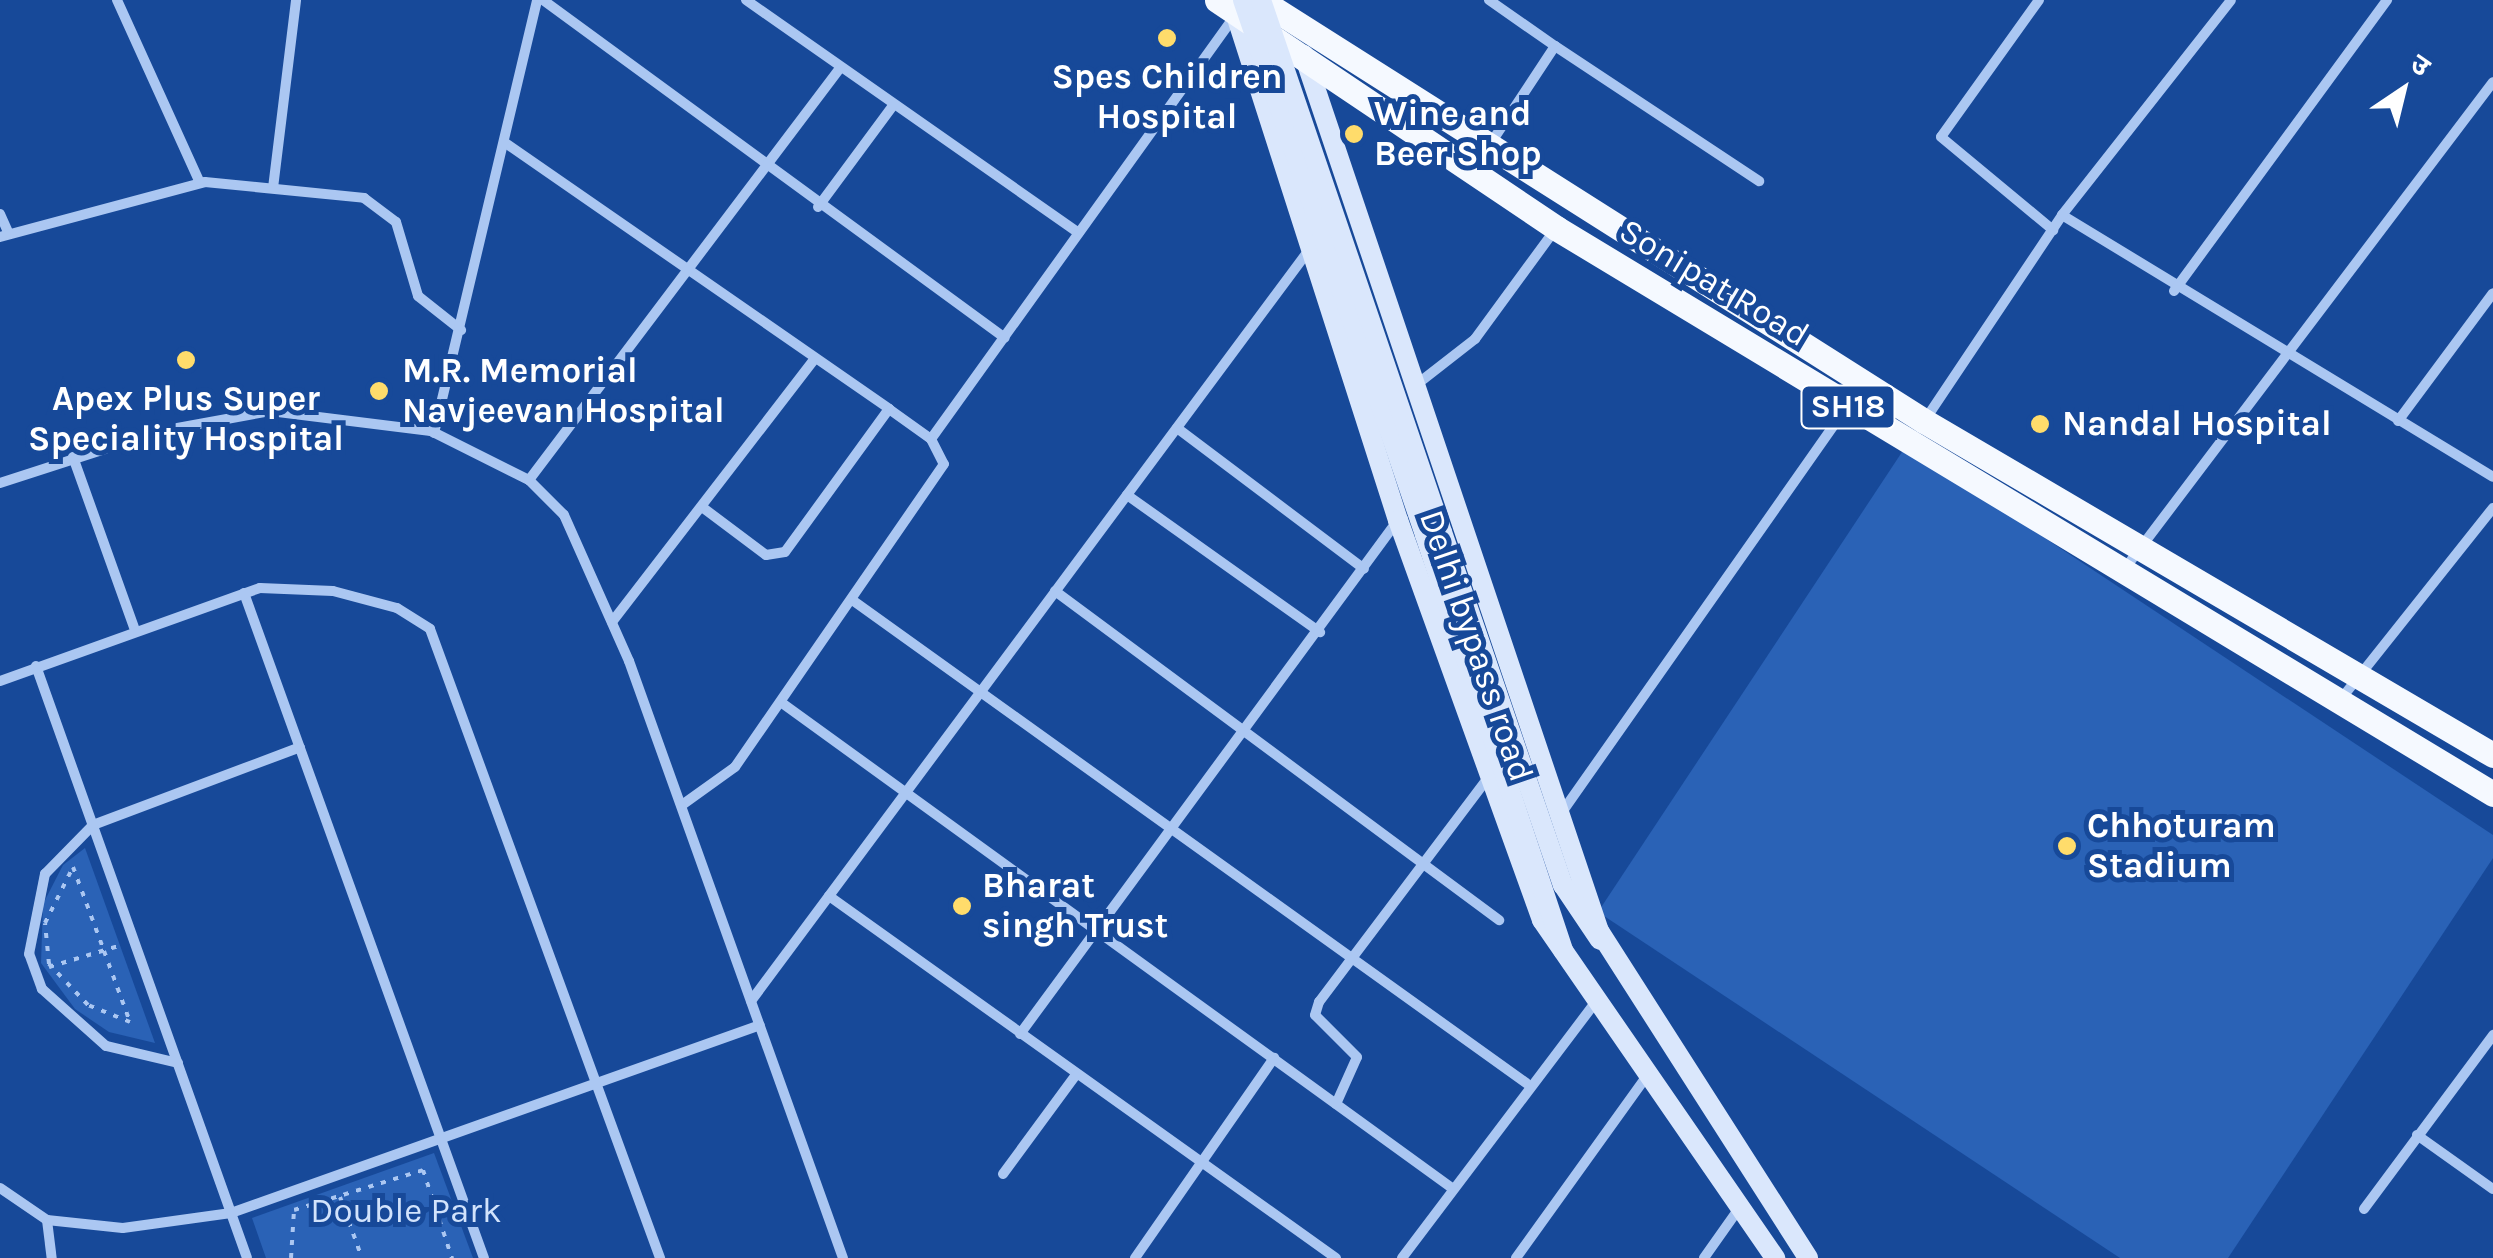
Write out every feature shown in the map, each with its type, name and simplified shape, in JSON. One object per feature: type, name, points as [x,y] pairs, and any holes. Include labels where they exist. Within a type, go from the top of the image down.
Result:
[{"type":"main road","name":"Sonipat Road","points":[[1260,0],[1286,9],[1924,421],[2493,755]]},
{"type":"main road","points":[[1260,0],[1564,932],[1562,953]]},
{"type":"main road","name":"Sonipat Road","points":[[1232,3],[1556,228],[2337,706],[2493,794]]},
{"type":"main road","points":[[1232,3],[1563,885],[1584,928],[1605,944]]},
{"type":"main road","name":"Delhi bypass road","points":[[1232,3],[1309,250],[1487,779],[1562,953],[1598,999],[1775,1258]]},
{"type":"main road","name":"Delhi bypass road","points":[[1286,9],[1605,944],[1808,1258]]},
{"type":"main road","points":[[1737,336],[1753,312]]},
{"type":"street","points":[[116,0],[200,183]]},
{"type":"street","points":[[273,188],[296,0]]},
{"type":"street","points":[[434,432],[540,0],[764,170],[1005,338]]},
{"type":"street","points":[[746,0],[892,107],[1079,232]]},
{"type":"street","points":[[1489,0],[1760,182]]},
{"type":"street","points":[[2040,0],[1941,137],[2053,230]]},
{"type":"street","points":[[1924,421],[2062,216],[2231,0]]},
{"type":"street","points":[[2174,291],[2387,0]]},
{"type":"street","points":[[930,439],[1079,232],[1232,3]]},
{"type":"street","points":[[1491,143],[1555,46]]},
{"type":"street","points":[[528,480],[693,269],[840,68]]},
{"type":"street","points":[[2121,575],[2138,546],[2290,359],[2493,82]]},
{"type":"street","points":[[818,207],[892,107]]},
{"type":"street","points":[[504,142],[693,269],[930,439],[942,476],[722,782],[682,805]]},
{"type":"street","points":[[0,214],[5,236],[200,183],[364,198],[390,212],[418,296],[460,330]]},
{"type":"street","points":[[2062,216],[2174,291],[2493,477]]},
{"type":"street","points":[[1416,385],[1474,340],[1556,228]]},
{"type":"street","points":[[751,1001],[1309,250]]},
{"type":"street","points":[[2398,421],[2493,294]]},
{"type":"street","points":[[612,622],[814,358]]},
{"type":"street","points":[[1560,816],[1847,407]]},
{"type":"street","points":[[702,506],[774,557],[890,409]]},
{"type":"street","points":[[0,483],[73,456],[270,411],[434,432],[528,480],[564,516],[612,622],[682,805],[843,1258]]},
{"type":"street","points":[[1177,428],[1364,569]]},
{"type":"street","points":[[73,456],[134,627]]},
{"type":"street","points":[[1127,494],[1320,632]]},
{"type":"street","points":[[2337,706],[2493,508]]},
{"type":"street","points":[[1020,1034],[1320,632],[1398,520]]},
{"type":"street","points":[[0,682],[134,627],[244,593],[334,591],[396,608],[430,629],[660,1258]]},
{"type":"street","points":[[1055,592],[1499,920]]},
{"type":"street","points":[[244,593],[484,1258]]},
{"type":"street","points":[[855,602],[1173,826],[1526,1083]]},
{"type":"street","points":[[36,666],[248,1258]]},
{"type":"street","points":[[782,703],[908,790],[1452,1188]]},
{"type":"street","points":[[178,1063],[106,1046],[68,1019],[35,971],[32,918],[45,874],[93,825],[300,747]]},
{"type":"street","points":[[1336,1104],[1356,1057],[1315,1015],[1351,956],[1487,779]]},
{"type":"street","points":[[829,896],[1075,1076],[1336,1258]]},
{"type":"street","points":[[1402,1258],[1526,1083],[1598,999]]},
{"type":"street","points":[[0,1188],[47,1220],[123,1228],[231,1213],[760,1026]]},
{"type":"street","points":[[2364,1209],[2493,1035]]},
{"type":"street","points":[[1135,1258],[1274,1058]]},
{"type":"street","points":[[1518,1257],[1649,1073]]},
{"type":"street","points":[[1004,1174],[1075,1076]]},
{"type":"street","points":[[2417,1135],[2493,1189]]},
{"type":"street","points":[[1704,1258],[1740,1207]]},
{"type":"street","points":[[47,1220],[52,1258]]},
{"type":"path","points":[[73,867],[104,951],[130,1022],[88,1004],[50,967],[45,923],[73,867]]},
{"type":"path","points":[[35,971],[134,941]]},
{"type":"path","points":[[292,1258],[294,1210],[423,1170],[452,1258]]},
{"type":"path","points":[[340,1196],[362,1258]]},
{"type":"green space","name":"Chhoturam Stadium","points":[[1906,446],[2493,835],[2493,858],[2228,1258],[2120,1258],[1598,912]]},
{"type":"green space","points":[[85,848],[155,1043],[109,1032],[75,1009],[41,963],[43,904],[63,865]]},
{"type":"green space","name":"Double Park","points":[[434,1153],[473,1258],[266,1258],[252,1218]]},
{"type":"place","name":"Spes Children Hospital","points":[[1167,38]]},
{"type":"place","name":"Wine and Beer Shop","points":[[1354,134]]},
{"type":"place","name":"Apex Plus Super Speciality Hospital","points":[[186,360]]},
{"type":"place","name":"M.R. Memorial Navjeevan Hospital","points":[[379,391]]},
{"type":"place","name":"Nandal Hospital","points":[[2040,424]]},
{"type":"place","name":"Chhoturam Stadium","points":[[2067,846]]},
{"type":"place","name":"Bharat singh Trust","points":[[962,906]]}]
